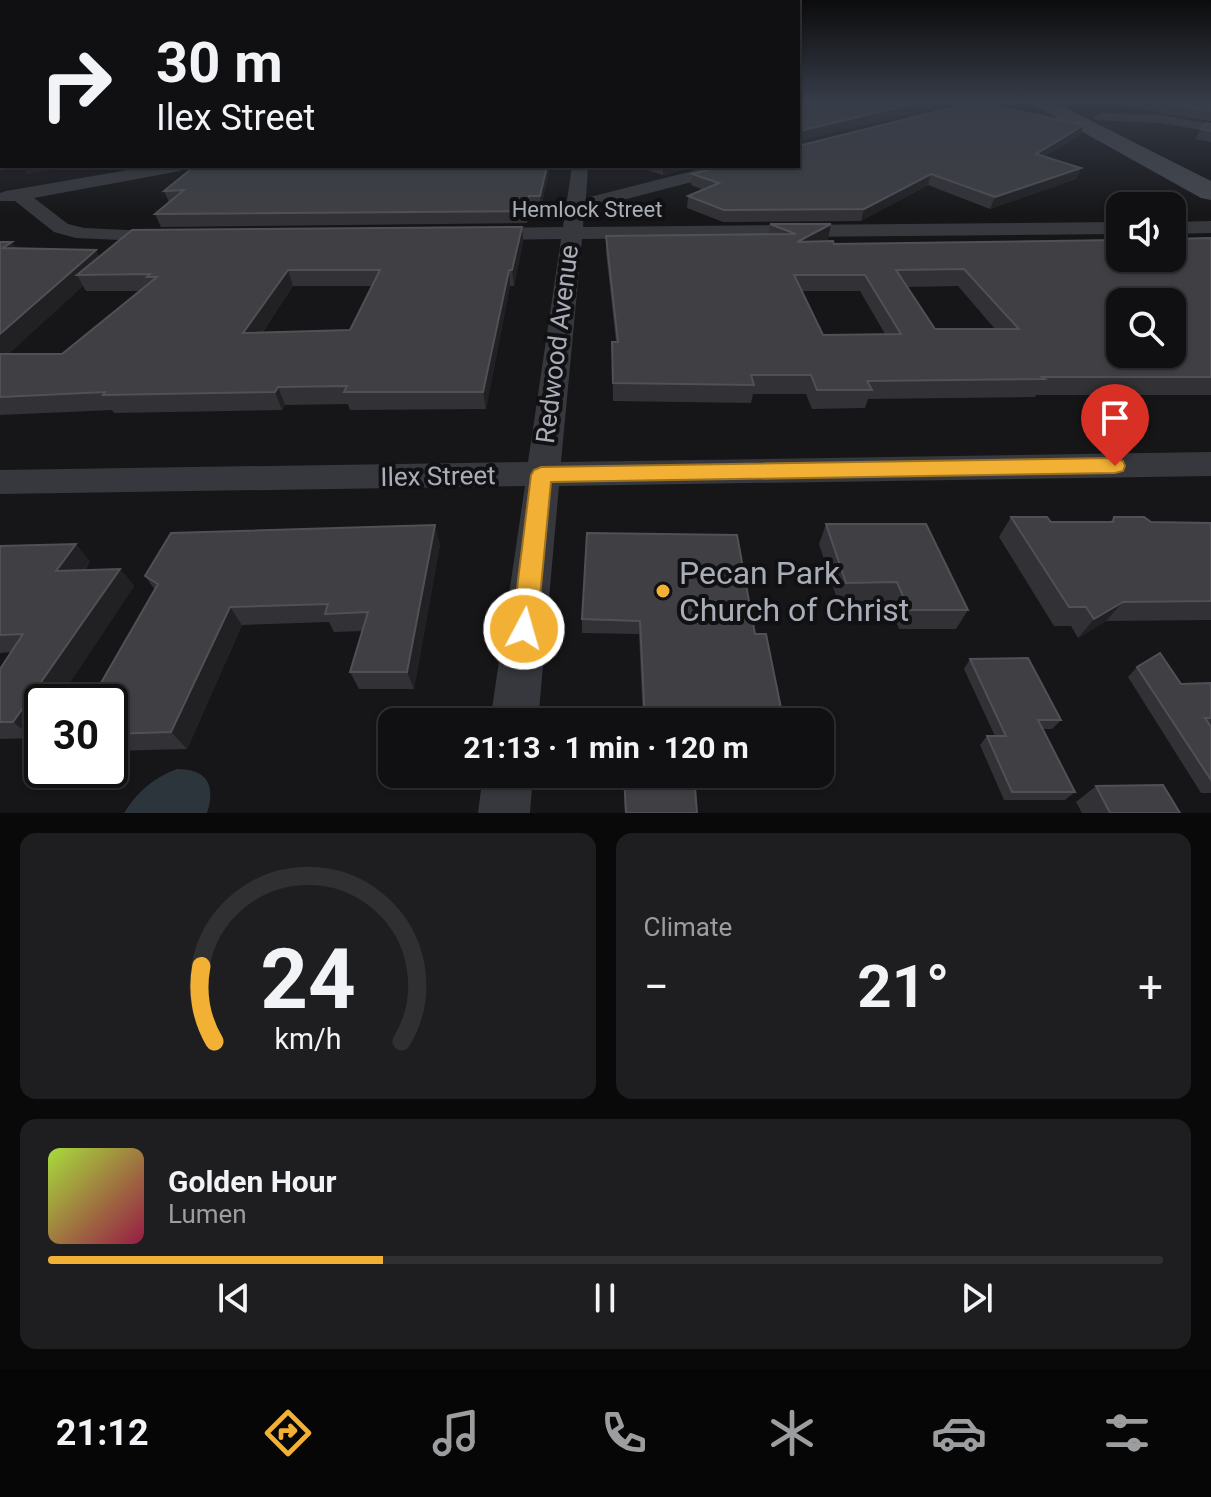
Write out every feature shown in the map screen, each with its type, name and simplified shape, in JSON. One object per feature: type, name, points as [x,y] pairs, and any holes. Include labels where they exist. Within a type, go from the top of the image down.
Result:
[{"type":"main road","points":[[1112,140],[1211,192]]},
{"type":"main road","points":[[1146,140],[1211,173]]},
{"type":"street","points":[[9,196],[169,168]]},
{"type":"street","name":"Redwood Avenue","points":[[516,708],[580,168]]},
{"type":"street","points":[[574,207],[724,168]]},
{"type":"street","points":[[9,196],[61,228],[83,234],[191,236]]},
{"type":"street","points":[[1186,228],[1211,227]]},
{"type":"street","name":"Hemlock Street","points":[[459,234],[1106,228]]},
{"type":"street","name":"Ilex Street","points":[[0,482],[1211,464]]},
{"type":"street","points":[[504,813],[507,788]]},
{"type":"shaded area","points":[[177,769],[196,772],[207,780],[210,803],[207,813],[124,813],[146,786]]},
{"type":"building","points":[[822,140],[1059,140],[1036,154],[1081,168],[995,197],[931,174],[864,209],[724,210],[688,196],[719,183],[692,174],[716,168],[800,168],[800,146]]},
{"type":"building","points":[[193,168],[547,168],[540,196],[529,196],[526,211],[155,214],[184,190],[164,191]]},
{"type":"building","points":[[770,224],[831,224],[797,242],[1106,240],[1106,272],[1186,272],[1186,239],[1211,238],[1211,377],[867,381],[872,390],[817,390],[811,375],[751,375],[754,385],[613,383],[612,342],[618,342],[606,236],[796,234]],"holes":[[[964,269],[1019,329],[935,329],[896,270]],[[794,275],[865,275],[901,334],[823,335]]]},
{"type":"building","points":[[522,227],[512,270],[509,270],[483,392],[344,392],[347,386],[278,387],[275,392],[103,395],[105,392],[0,397],[0,354],[62,354],[157,277],[147,277],[150,274],[77,275],[132,230]],"holes":[[[288,270],[380,270],[350,330],[243,333]]]},
{"type":"building","points":[[0,242],[12,242],[3,248],[96,250],[0,334]]},
{"type":"building","points":[[1011,517],[1047,517],[1051,522],[1113,522],[1114,517],[1144,517],[1151,522],[1211,523],[1211,601],[1123,602],[1094,619],[1086,607],[1069,607]]},
{"type":"building","points":[[826,524],[926,524],[968,610],[909,610],[897,582],[846,583]]},
{"type":"building","points":[[435,525],[407,672],[350,672],[368,612],[325,614],[328,604],[230,607],[171,732],[128,733],[128,684],[100,684],[158,584],[145,576],[171,533]]},
{"type":"building","points":[[587,533],[737,535],[755,634],[766,634],[781,708],[644,708],[640,621],[582,619]]},
{"type":"building","points":[[76,544],[56,571],[120,569],[40,684],[24,684],[24,706],[13,722],[0,722],[0,669],[23,634],[0,635],[0,546]]},
{"type":"building","points":[[1160,653],[1181,684],[1211,683],[1211,718],[1205,718],[1211,727],[1211,780],[1137,667]]},
{"type":"building","points":[[1028,658],[1061,720],[1038,720],[1075,792],[1012,792],[987,736],[1006,736],[970,659]]},
{"type":"building","points":[[1163,785],[1180,813],[1110,813],[1096,786]]},
{"type":"building","points":[[625,788],[695,788],[697,813],[626,813]]},
{"type":"place","name":"Pecan Park Church of Christ","points":[[663,591]]},
{"type":"route","points":[[524,629],[541,475],[1115,466]]}]
